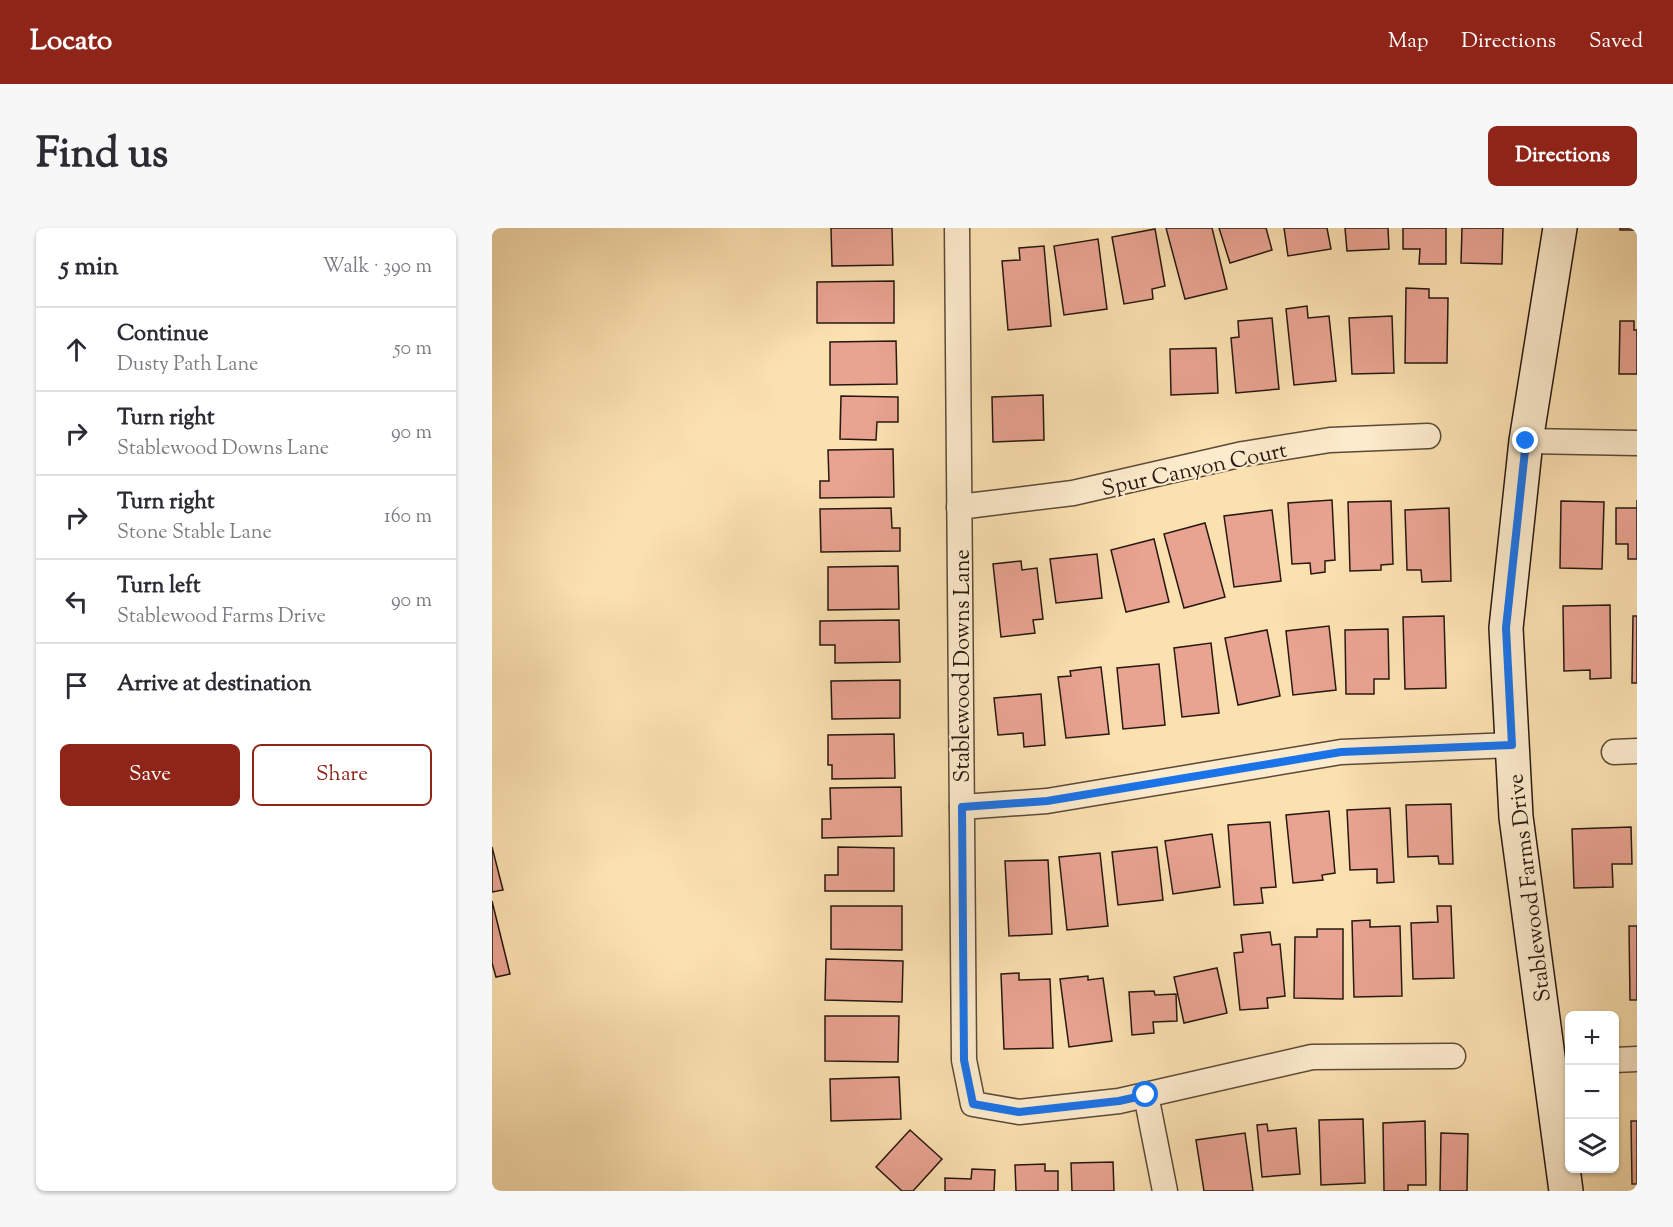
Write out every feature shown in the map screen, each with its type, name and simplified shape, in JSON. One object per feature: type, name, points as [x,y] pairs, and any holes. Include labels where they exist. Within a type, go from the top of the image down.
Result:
[{"type":"street","name":"Stablewood Downs Lane","points":[[957,228],[964,1060],[973,1104],[1019,1112],[1119,1101],[1146,1095]]},
{"type":"street","name":"Stablewood Farms Drive","points":[[1560,228],[1526,441],[1506,628],[1515,817],[1560,1062],[1566,1191]]},
{"type":"street","name":"Spur Canyon Court","points":[[960,507],[1073,494],[1243,454],[1330,440],[1428,436]]},
{"type":"street","points":[[1526,441],[1637,443]]},
{"type":"street","points":[[962,807],[1047,801],[1341,752],[1512,745]]},
{"type":"street","points":[[1166,1191],[1146,1095],[1312,1058],[1453,1056]]},
{"type":"street","points":[[1619,1060],[1637,1059]]},
{"type":"building","points":[[831,228],[892,228],[893,265],[832,266]]},
{"type":"building","points":[[1166,228],[1212,228],[1227,289],[1185,299]]},
{"type":"building","points":[[1219,228],[1266,228],[1272,250],[1230,263]]},
{"type":"building","points":[[1284,228],[1327,228],[1331,249],[1288,256]]},
{"type":"building","points":[[1345,228],[1388,228],[1389,249],[1347,251]]},
{"type":"building","points":[[1403,228],[1446,228],[1446,264],[1419,264],[1420,249],[1403,249]]},
{"type":"building","points":[[1462,228],[1503,228],[1502,264],[1461,263]]},
{"type":"building","points":[[1620,228],[1637,228],[1637,230],[1620,230]]},
{"type":"building","points":[[1155,229],[1165,286],[1152,289],[1153,299],[1124,304],[1112,237]]},
{"type":"building","points":[[1098,239],[1107,309],[1064,315],[1054,246]]},
{"type":"building","points":[[1044,246],[1051,326],[1008,330],[1002,261],[1020,260],[1019,248]]},
{"type":"building","points":[[894,281],[894,323],[817,323],[817,282]]},
{"type":"building","points":[[1406,288],[1429,289],[1429,298],[1448,298],[1447,363],[1405,363]]},
{"type":"building","points":[[1307,306],[1308,318],[1329,316],[1336,381],[1294,385],[1286,309]]},
{"type":"building","points":[[1392,316],[1394,373],[1352,374],[1349,318]]},
{"type":"building","points":[[1272,318],[1279,389],[1236,393],[1231,338],[1239,337],[1238,321]]},
{"type":"building","points":[[1620,321],[1634,321],[1634,330],[1637,330],[1637,374],[1619,374]]},
{"type":"building","points":[[896,341],[897,384],[830,385],[830,342]]},
{"type":"building","points":[[1216,348],[1218,393],[1171,395],[1170,349]]},
{"type":"building","points":[[1043,395],[1044,440],[993,442],[992,397]]},
{"type":"building","points":[[841,396],[898,397],[898,422],[877,422],[876,440],[840,439]]},
{"type":"building","points":[[893,449],[894,497],[820,498],[820,481],[829,481],[828,450]]},
{"type":"building","points":[[1332,500],[1335,560],[1325,561],[1325,572],[1311,574],[1310,563],[1292,564],[1288,503]]},
{"type":"building","points":[[1391,501],[1393,564],[1381,565],[1381,570],[1350,571],[1348,502]]},
{"type":"building","points":[[1561,501],[1604,502],[1602,569],[1560,568]]},
{"type":"building","points":[[891,508],[892,528],[900,528],[900,551],[821,552],[820,509]]},
{"type":"building","points":[[1449,508],[1451,581],[1422,582],[1421,570],[1407,570],[1405,510]]},
{"type":"building","points":[[1616,508],[1637,508],[1637,559],[1628,559],[1628,544],[1616,544]]},
{"type":"building","points":[[1272,510],[1281,581],[1234,587],[1224,516]]},
{"type":"building","points":[[1205,523],[1225,597],[1184,608],[1164,534]]},
{"type":"building","points":[[1154,539],[1169,602],[1126,612],[1111,550]]},
{"type":"building","points":[[1097,554],[1102,598],[1056,603],[1050,559]]},
{"type":"building","points":[[1021,561],[1022,570],[1037,568],[1043,619],[1033,620],[1035,633],[1001,637],[993,564]]},
{"type":"building","points":[[898,566],[899,609],[828,610],[828,567]]},
{"type":"building","points":[[1610,605],[1611,678],[1590,679],[1590,670],[1564,671],[1563,606]]},
{"type":"building","points":[[1444,616],[1446,688],[1405,689],[1403,617]]},
{"type":"building","points":[[1633,616],[1637,616],[1637,683],[1632,683]]},
{"type":"building","points":[[899,620],[900,662],[835,663],[835,645],[820,645],[820,621]]},
{"type":"building","points":[[1329,626],[1336,690],[1293,695],[1286,631]]},
{"type":"building","points":[[1388,629],[1389,679],[1374,679],[1374,694],[1346,694],[1345,630]]},
{"type":"building","points":[[1267,630],[1280,696],[1238,705],[1225,638]]},
{"type":"building","points":[[1211,643],[1219,713],[1182,717],[1174,648]]},
{"type":"building","points":[[1159,664],[1165,725],[1123,729],[1117,668]]},
{"type":"building","points":[[1101,667],[1109,734],[1066,738],[1058,677],[1071,676],[1070,671]]},
{"type":"building","points":[[900,680],[900,718],[832,719],[831,681]]},
{"type":"building","points":[[1041,694],[1045,745],[1024,747],[1023,733],[998,735],[994,698]]},
{"type":"building","points":[[894,734],[895,778],[832,779],[832,765],[828,765],[828,735]]},
{"type":"building","points":[[901,787],[902,836],[822,838],[822,819],[831,819],[830,788]]},
{"type":"building","points":[[1451,804],[1453,864],[1439,864],[1438,856],[1408,857],[1406,805]]},
{"type":"building","points":[[1390,808],[1394,882],[1377,883],[1377,869],[1350,870],[1347,810]]},
{"type":"building","points":[[1329,811],[1335,873],[1322,875],[1323,880],[1293,883],[1286,815]]},
{"type":"building","points":[[1270,822],[1276,887],[1261,888],[1263,903],[1234,905],[1228,825]]},
{"type":"building","points":[[1631,827],[1632,864],[1612,864],[1613,887],[1574,888],[1572,829]]},
{"type":"building","points":[[1212,834],[1220,887],[1173,894],[1165,841]]},
{"type":"building","points":[[492,847],[503,890],[492,892]]},
{"type":"building","points":[[838,847],[894,848],[894,891],[825,891],[825,875],[838,875]]},
{"type":"building","points":[[1157,847],[1163,900],[1118,905],[1112,852]]},
{"type":"building","points":[[1100,853],[1108,926],[1067,930],[1059,857]]},
{"type":"building","points":[[1048,860],[1052,934],[1009,936],[1005,861]]},
{"type":"building","points":[[492,901],[510,974],[496,977],[492,963]]},
{"type":"building","points":[[831,906],[902,906],[902,950],[831,949]]},
{"type":"building","points":[[1437,906],[1451,906],[1454,978],[1413,979],[1411,923],[1438,922]]},
{"type":"building","points":[[1370,920],[1370,927],[1400,926],[1402,996],[1354,997],[1352,921]]},
{"type":"building","points":[[1629,926],[1637,926],[1637,1000],[1630,1000]]},
{"type":"building","points":[[1317,929],[1343,929],[1343,999],[1294,998],[1295,937],[1317,937]]},
{"type":"building","points":[[1270,932],[1272,945],[1280,944],[1285,996],[1267,998],[1268,1008],[1240,1010],[1234,953],[1243,952],[1241,935]]},
{"type":"building","points":[[826,959],[903,961],[902,1002],[825,1000]]},
{"type":"building","points":[[1217,968],[1227,1013],[1184,1023],[1174,977]]},
{"type":"building","points":[[1019,973],[1019,980],[1050,979],[1053,1048],[1004,1049],[1001,974]]},
{"type":"building","points":[[1088,976],[1088,980],[1103,978],[1112,1041],[1069,1047],[1060,979]]},
{"type":"building","points":[[1154,991],[1155,995],[1176,994],[1177,1021],[1153,1022],[1154,1033],[1132,1035],[1129,992]]},
{"type":"building","points":[[825,1016],[899,1016],[898,1062],[825,1061]]},
{"type":"building","points":[[899,1077],[901,1119],[831,1121],[830,1079]]},
{"type":"building","points":[[1363,1119],[1365,1183],[1321,1185],[1319,1120]]},
{"type":"building","points":[[1425,1121],[1426,1185],[1408,1185],[1408,1191],[1384,1191],[1383,1123]]},
{"type":"building","points":[[1631,1121],[1637,1121],[1637,1184],[1632,1184]]},
{"type":"building","points":[[1267,1124],[1268,1131],[1296,1128],[1300,1174],[1262,1177],[1257,1125]]},
{"type":"building","points":[[910,1130],[942,1159],[913,1191],[902,1191],[876,1167]]},
{"type":"building","points":[[1245,1133],[1253,1191],[1204,1191],[1196,1140]]},
{"type":"building","points":[[1441,1133],[1468,1134],[1467,1191],[1440,1191]]},
{"type":"building","points":[[1113,1162],[1114,1191],[1072,1191],[1071,1163]]},
{"type":"building","points":[[1045,1164],[1045,1171],[1058,1171],[1058,1191],[1016,1191],[1015,1165]]},
{"type":"building","points":[[972,1169],[995,1170],[994,1191],[945,1191],[945,1178],[971,1179]]},
{"type":"route","points":[[1146,1095],[1119,1101],[1019,1112],[973,1104],[964,1060],[962,807],[1047,801],[1341,752],[1512,745],[1506,628],[1526,441]]}]
